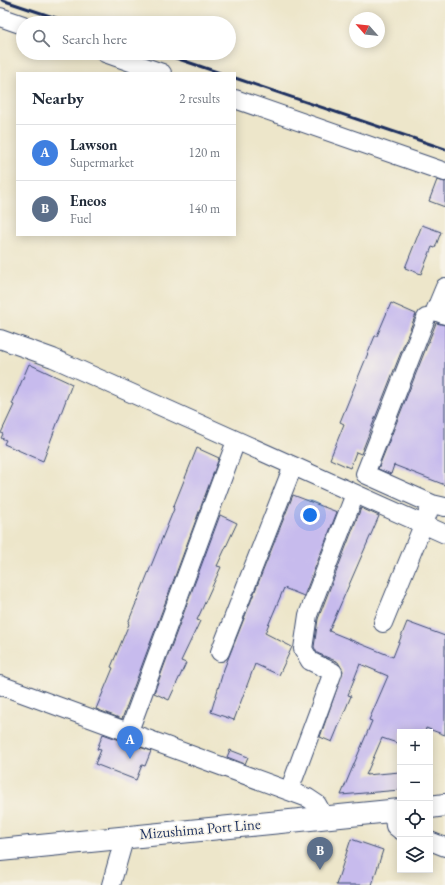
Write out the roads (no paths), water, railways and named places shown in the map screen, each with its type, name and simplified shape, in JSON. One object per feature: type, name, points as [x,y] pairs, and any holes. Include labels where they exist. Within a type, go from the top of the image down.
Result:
[{"type":"main road","points":[[433,807],[445,805]]},
{"type":"main road","name":"Mizushima Port Line","points":[[0,850],[324,817],[397,817]]},
{"type":"street","points":[[0,16],[16,22]]},
{"type":"street","points":[[124,60],[159,72]]},
{"type":"street","points":[[236,98],[445,172]]},
{"type":"street","points":[[445,287],[436,312],[445,315]]},
{"type":"street","points":[[426,318],[365,474],[430,514],[445,534]]},
{"type":"street","points":[[0,339],[60,361],[355,494],[430,514]]},
{"type":"street","points":[[132,724],[236,441]]},
{"type":"street","points":[[220,652],[294,466]]},
{"type":"street","points":[[289,791],[333,672],[310,661],[303,649],[308,615],[355,494]]},
{"type":"street","points":[[383,623],[430,514]]},
{"type":"street","points":[[0,685],[308,798],[316,804],[324,817]]},
{"type":"street","points":[[111,885],[126,836]]},
{"type":"street","points":[[433,842],[445,847]]},
{"type":"railway","points":[[2,0],[50,16]]},
{"type":"railway","points":[[182,60],[217,72]]},
{"type":"railway","points":[[236,78],[445,149]]},
{"type":"place","name":"Lawson","points":[[130,759]]},
{"type":"place","name":"Eneos","points":[[320,870]]}]
